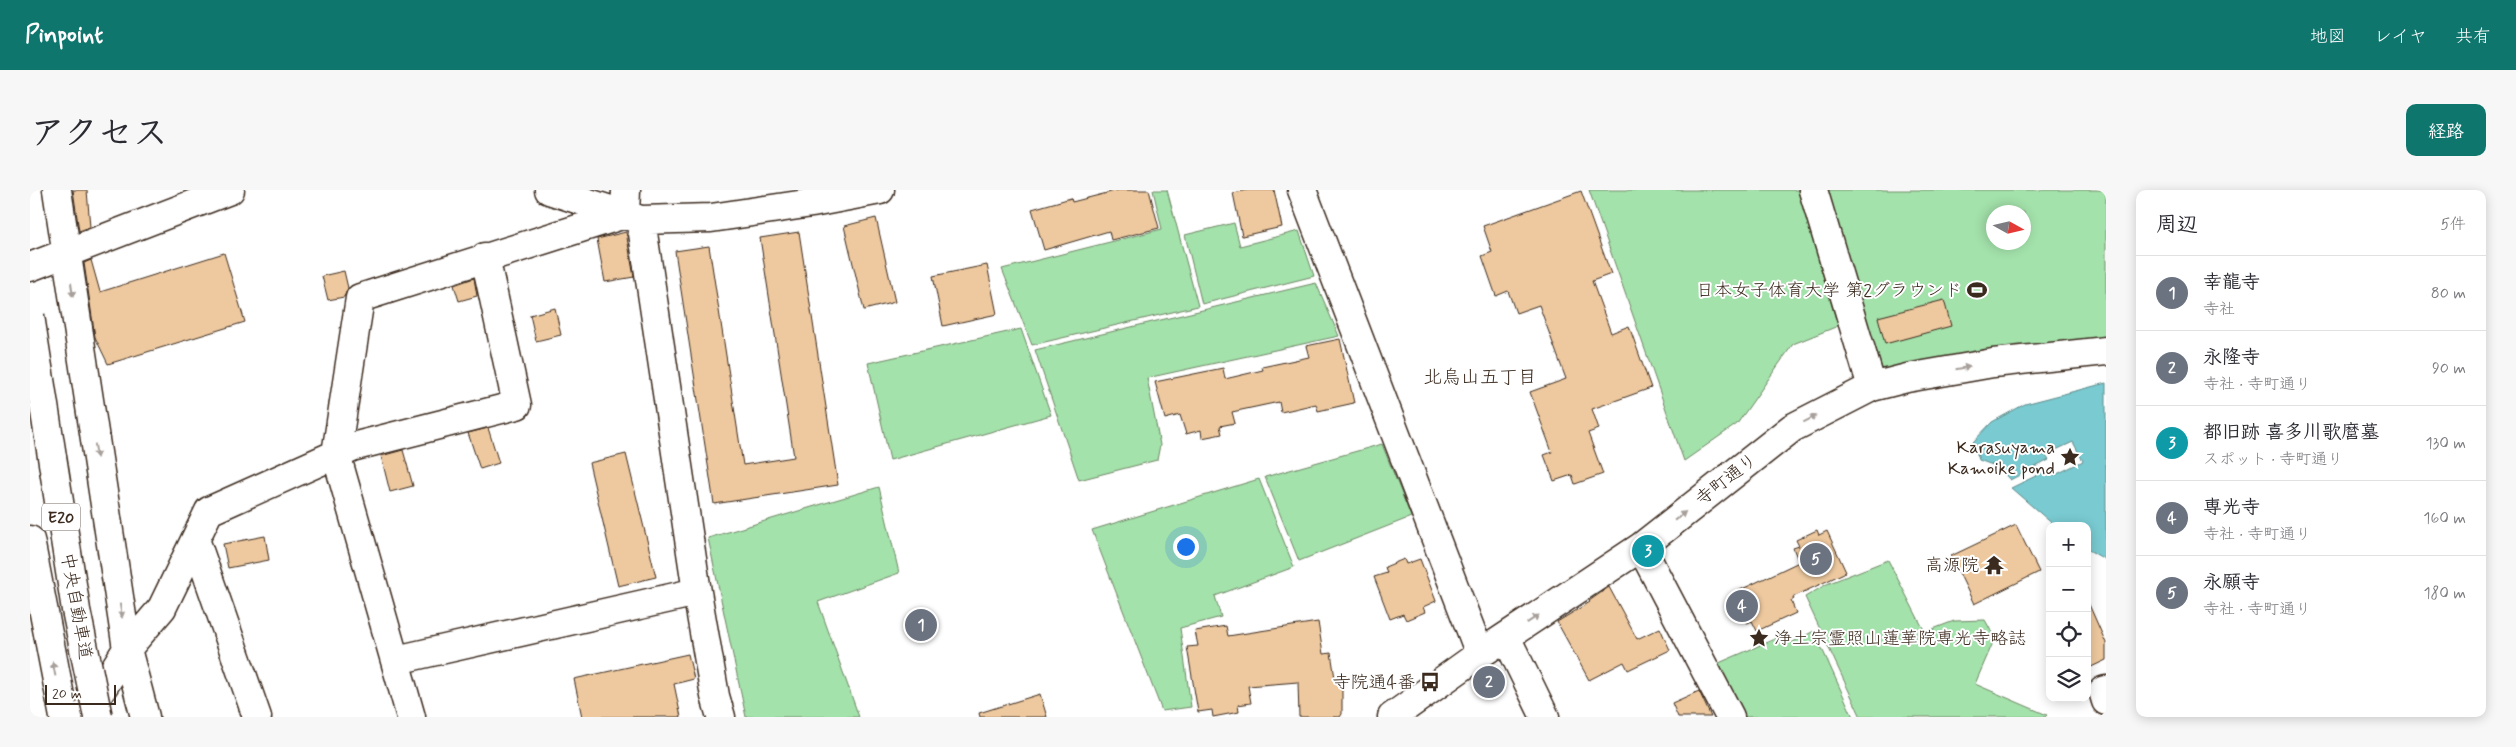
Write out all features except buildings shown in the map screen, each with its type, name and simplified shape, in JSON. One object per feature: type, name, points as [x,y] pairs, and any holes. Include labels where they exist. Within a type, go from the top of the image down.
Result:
[{"type":"main road","points":[[57,190],[127,649],[145,717]]},
{"type":"main road","points":[[30,267],[193,196],[230,190]]},
{"type":"main road","points":[[549,190],[630,208],[711,218],[812,203],[880,190]]},
{"type":"main road","points":[[1302,190],[1480,654]]},
{"type":"main road","points":[[1813,190],[1872,387]]},
{"type":"main road","points":[[411,717],[336,454],[360,298],[486,257],[578,230],[630,208]]},
{"type":"main road","points":[[630,208],[715,696],[721,717]]},
{"type":"main road","points":[[84,717],[127,649],[162,608],[196,542],[209,511],[352,447],[516,405],[486,257]]},
{"type":"main road","name":"中央自動車道","points":[[30,316],[76,610],[98,717]]},
{"type":"main road","name":"寺町通り","points":[[1392,717],[1480,654],[1641,547],[1792,428],[1872,387],[1907,378],[1993,363],[2106,351]]},
{"type":"main road","name":"中央自動車道","points":[[30,540],[64,717]]},
{"type":"main road","points":[[196,542],[257,717]]},
{"type":"main road","points":[[1641,547],[1730,717]]},
{"type":"main road","points":[[396,660],[697,592]]},
{"type":"main road","points":[[1506,637],[1545,717]]},
{"type":"main road","points":[[2106,690],[2103,691],[2106,701]]},
{"type":"green space","points":[[1153,190],[1167,190],[1198,306],[1032,345],[1002,269],[1162,229]]},
{"type":"green space","points":[[1589,190],[1798,190],[1838,326],[1793,344],[1737,424],[1684,461]]},
{"type":"green space","name":"日本女子体育大学 第2グラウンド","points":[[1819,190],[2106,190],[2106,338],[1875,375]]},
{"type":"green space","points":[[1234,223],[1240,246],[1299,231],[1314,276],[1202,304],[1185,235]]},
{"type":"green space","points":[[1316,283],[1339,336],[1147,378],[1160,445],[1157,460],[1079,480],[1035,350]]},
{"type":"green space","points":[[1021,329],[1051,415],[890,460],[868,363]]},
{"type":"green space","points":[[1382,444],[1411,517],[1299,561],[1265,477]]},
{"type":"green space","points":[[1259,479],[1294,567],[1215,596],[1221,617],[1180,628],[1191,707],[1162,711],[1092,530]]},
{"type":"green space","points":[[879,487],[899,573],[818,602],[859,717],[746,717],[708,538]]},
{"type":"green space","points":[[1888,560],[1925,632],[1954,621],[1985,620],[1995,638],[1975,684],[2047,715],[2045,717],[1861,717],[1805,597],[1827,584]]},
{"type":"green space","points":[[1814,631],[1853,717],[1737,717],[1712,666],[1786,634],[1791,643]]},
{"type":"water","points":[[2106,383],[2106,560],[2091,551],[2091,522],[2050,522],[2011,488],[2052,468],[2055,475],[2083,461],[2073,442],[2045,455],[2049,460],[2010,480],[1998,467],[1979,460],[1973,442],[1992,422],[2025,404]]},
{"type":"place","name":"日本女子体育大学 第2グラウンド","points":[[1977,290]]},
{"type":"place","name":"Karasuyama Kamoike pond","points":[[2070,457]]},
{"type":"place","name":"都旧跡 喜多川歌麿墓","points":[[1648,551]]},
{"type":"place","name":"永願寺","points":[[1816,559]]},
{"type":"place","name":"高源院","points":[[1994,565]]},
{"type":"place","name":"専光寺","points":[[1742,606]]},
{"type":"place","name":"幸龍寺","points":[[921,625]]},
{"type":"place","name":"浄土宗霊照山蓮華院専光寺略誌","points":[[1759,638]]},
{"type":"place","name":"寺院通4番","points":[[1430,682]]},
{"type":"place","name":"永隆寺","points":[[1489,682]]},
{"type":"district","name":"北烏山五丁目","points":[[1480,376]]}]
